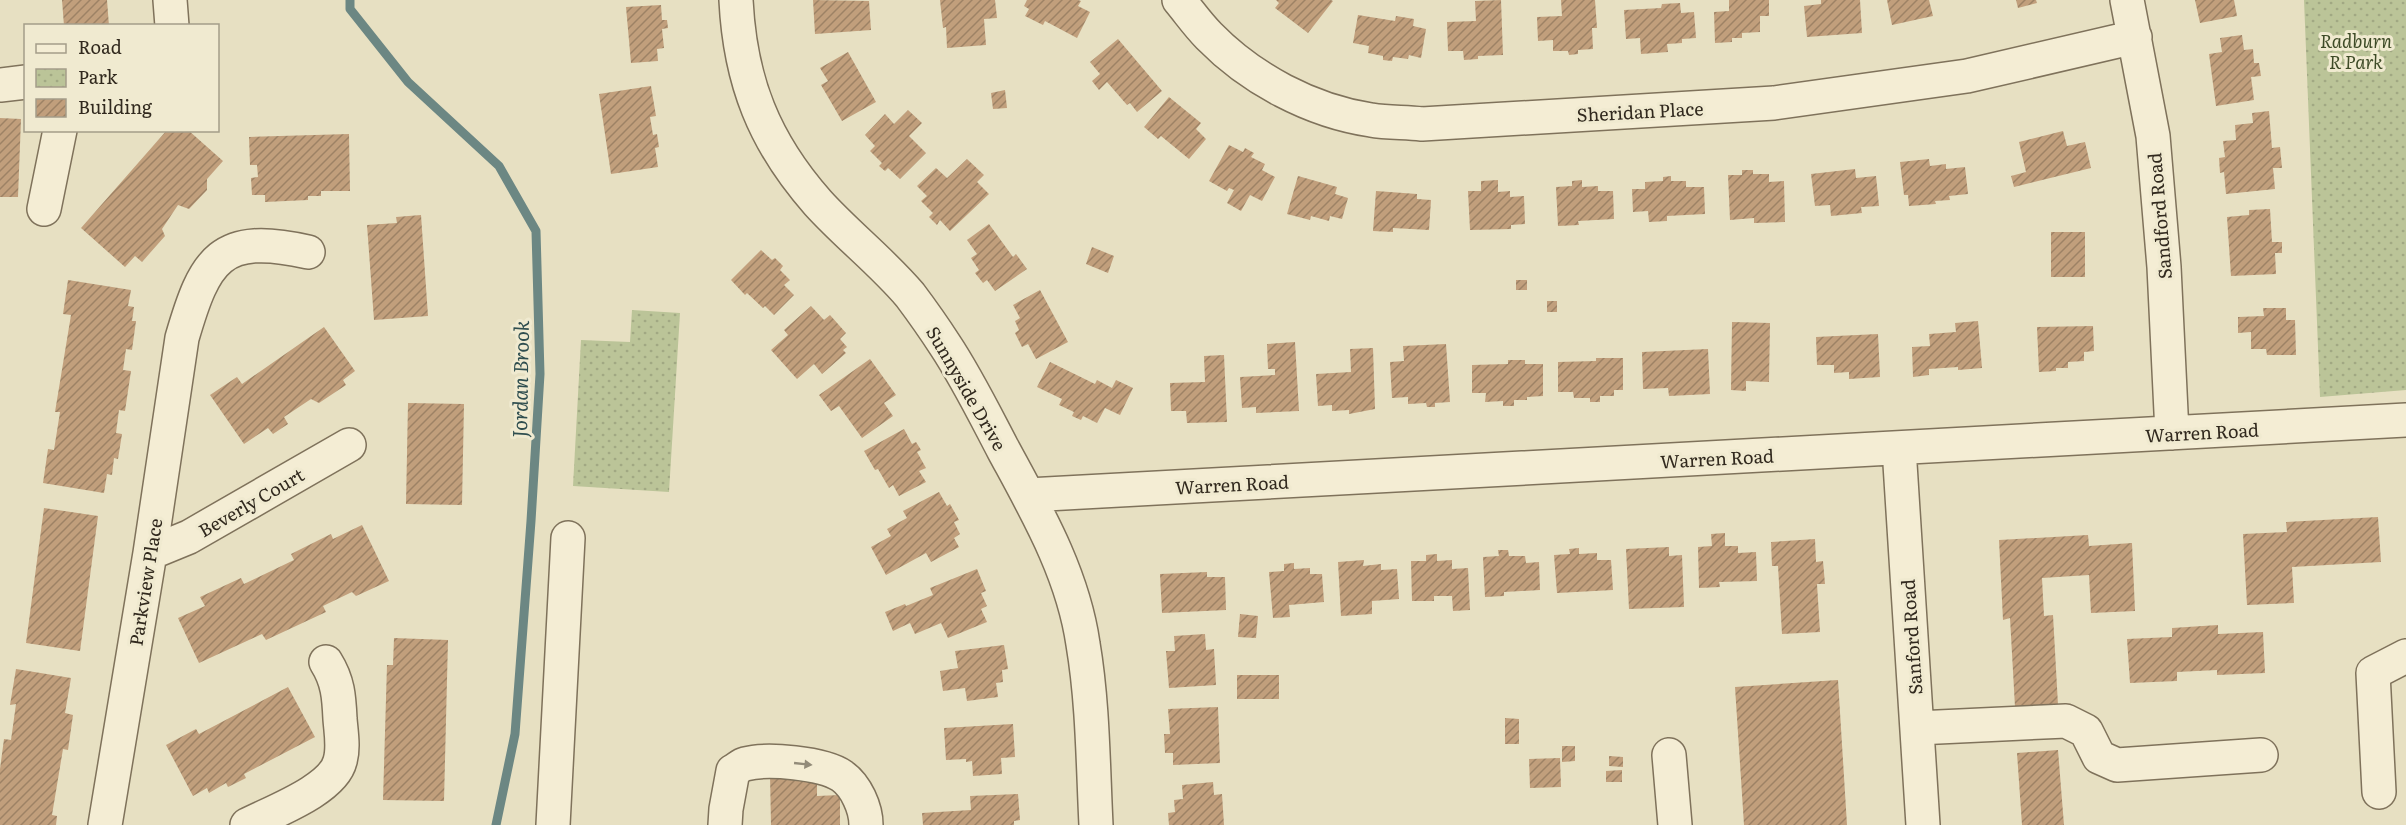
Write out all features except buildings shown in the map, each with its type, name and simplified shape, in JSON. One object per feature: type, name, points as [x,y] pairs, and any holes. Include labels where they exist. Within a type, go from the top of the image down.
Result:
[{"type":"street","points":[[170,0],[172,24]]},
{"type":"street","name":"Sunnyside Drive","points":[[736,0],[737,21],[748,82],[764,125],[790,168],[818,203],[909,295],[940,338],[976,398],[1051,541],[1070,588],[1083,642],[1089,699],[1096,825]]},
{"type":"street","name":"Sheridan Place","points":[[1179,0],[1209,36],[1244,66],[1283,91],[1326,109],[1371,120],[1422,124],[1774,103],[1968,76],[2135,37]]},
{"type":"street","name":"Sandford Road","points":[[2127,0],[2153,136],[2172,433]]},
{"type":"street","points":[[0,85],[24,82]]},
{"type":"street","points":[[44,208],[60,132]]},
{"type":"street","name":"Parkview Place","points":[[105,825],[150,553],[182,338],[202,280],[216,262],[235,249],[259,245],[308,252]]},
{"type":"street","name":"Warren Road","points":[[1028,495],[2406,420]]},
{"type":"street","name":"Beverly Court","points":[[150,553],[189,537],[349,445]]},
{"type":"street","name":"Sanford Road","points":[[1899,448],[1923,825]]},
{"type":"street","points":[[553,825],[568,538]]},
{"type":"street","points":[[2379,792],[2373,673],[2406,656]]},
{"type":"street","points":[[247,825],[315,790],[331,777],[340,762],[342,743],[339,690],[335,676],[326,662]]},
{"type":"street","points":[[1917,728],[2066,722],[2086,731],[2099,757],[2117,765],[2261,755]]},
{"type":"street","points":[[1669,755],[1675,825]]},
{"type":"street","points":[[725,825],[733,771],[745,764],[781,762],[821,766],[843,777],[860,797],[867,825]]},
{"type":"green space","name":"Radburn R Park","points":[[2304,0],[2406,0],[2406,390],[2320,397]]},
{"type":"green space","points":[[632,310],[680,313],[669,492],[573,486],[581,340],[630,342]]},
{"type":"waterway","name":"Jordan Brook","points":[[350,0],[350,9],[408,82],[499,166],[536,231],[540,374],[531,521],[515,734],[496,825]]}]
